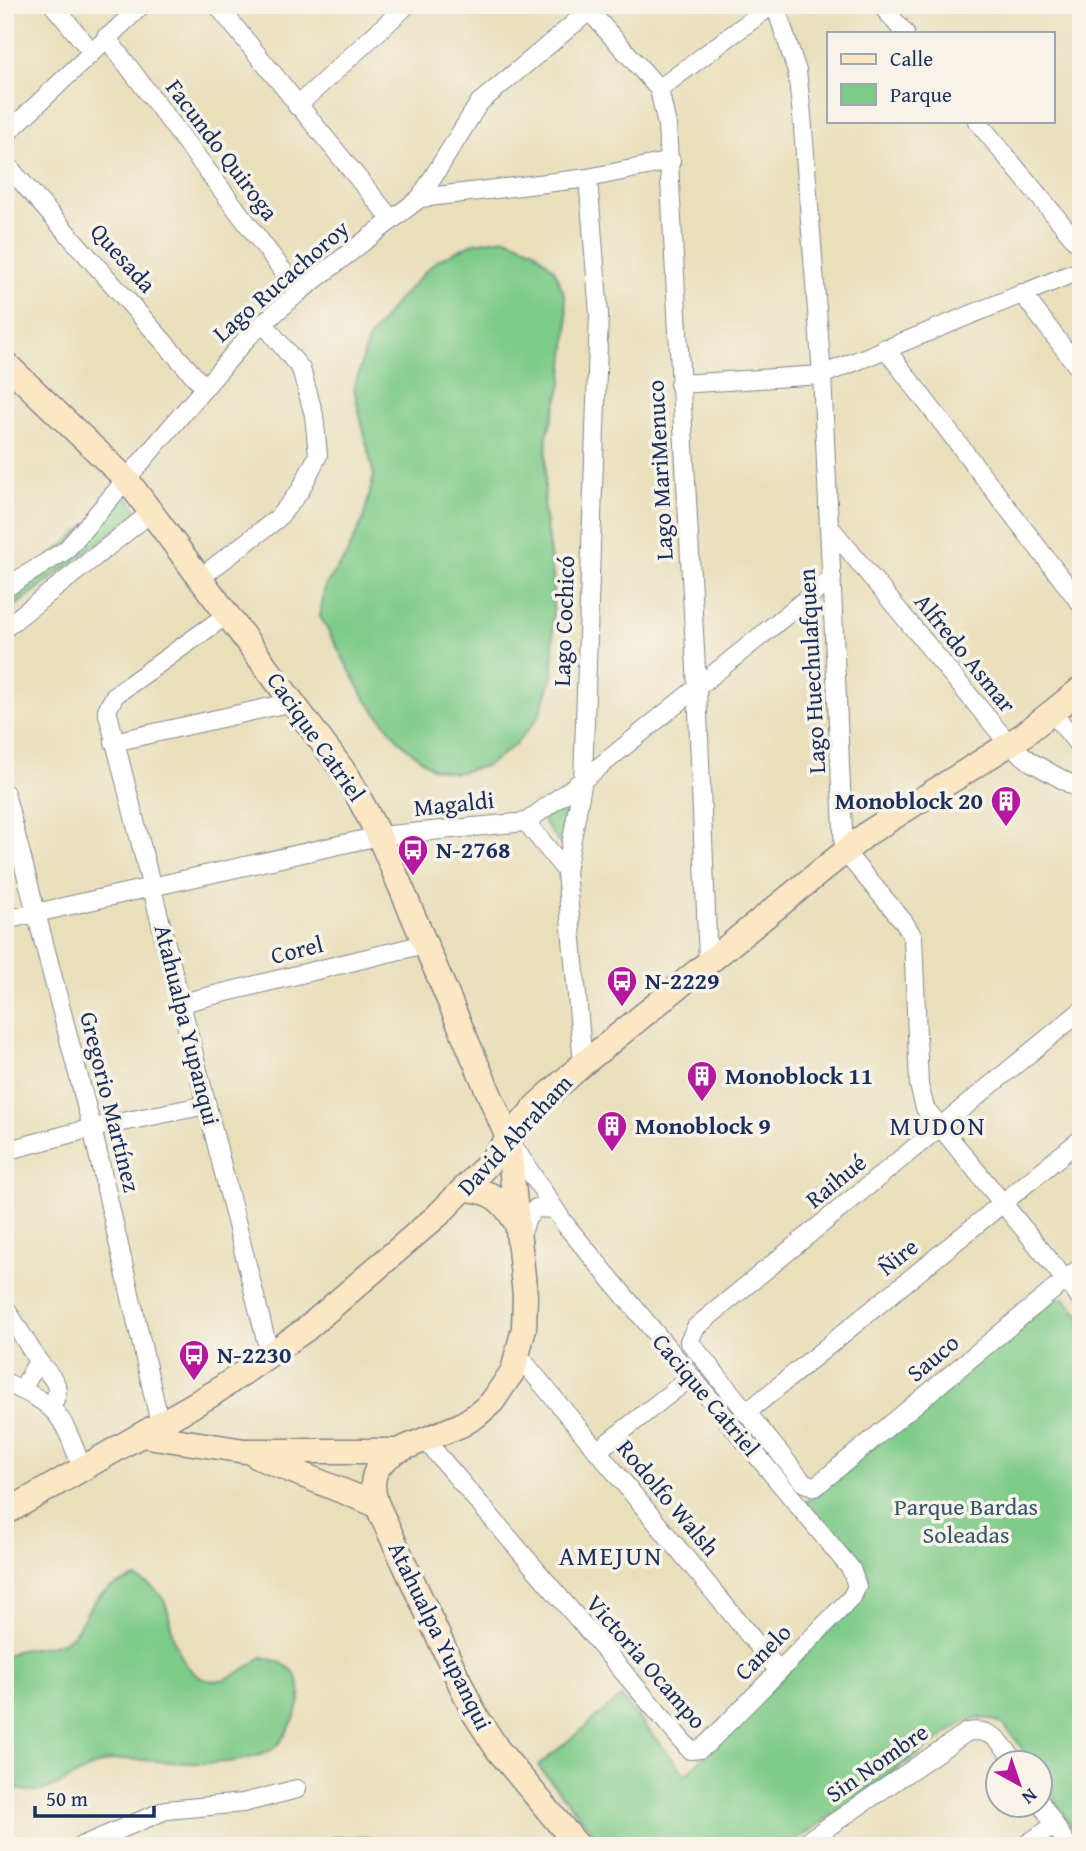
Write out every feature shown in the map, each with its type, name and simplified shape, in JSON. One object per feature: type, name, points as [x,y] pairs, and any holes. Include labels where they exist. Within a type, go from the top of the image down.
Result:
[{"type":"main road","name":"Cacique Catriel","points":[[5,363],[127,480],[153,511],[348,778],[379,836],[508,1138]]},
{"type":"main road","name":"David Abraham","points":[[5,1513],[270,1356],[370,1277],[465,1189],[538,1104],[583,1064],[844,851],[902,809],[1009,744],[1081,689]]},
{"type":"main road","points":[[245,1451],[397,1451],[461,1425],[492,1402],[519,1356],[526,1312],[508,1138]]},
{"type":"main road","points":[[465,1189],[493,1194],[506,1207],[519,1232]]},
{"type":"main road","points":[[150,1429],[245,1451],[377,1505]]},
{"type":"main road","name":"Atahualpa Yupanqui","points":[[397,1451],[383,1460],[373,1475],[372,1490],[377,1505],[474,1713],[498,1750],[578,1846]]},
{"type":"street","points":[[53,5],[91,51]]},
{"type":"street","points":[[5,135],[142,5]]},
{"type":"street","points":[[216,5],[392,220]]},
{"type":"street","points":[[297,106],[407,5]]},
{"type":"street","points":[[420,198],[479,103],[586,8],[659,89],[774,5]]},
{"type":"street","name":"Lago Huechulafquen","points":[[774,5],[797,71],[822,375],[844,851]]},
{"type":"street","points":[[881,5],[904,32]]},
{"type":"street","name":"Facundo Quiroga","points":[[106,37],[299,292]]},
{"type":"street","name":"Lago MariMenuco","points":[[659,89],[671,161],[679,384],[698,688],[708,962]]},
{"type":"street","points":[[978,122],[1081,247]]},
{"type":"street","points":[[420,198],[588,178],[671,161]]},
{"type":"street","name":"Quesada","points":[[5,163],[203,386]]},
{"type":"street","name":"Lago Cochicó","points":[[583,1064],[566,871],[583,780],[599,314],[588,178]]},
{"type":"street","name":"Lago Rucachoroy","points":[[9,581],[66,550],[247,337],[299,292],[420,198]]},
{"type":"street","points":[[679,384],[822,375],[1081,270]]},
{"type":"street","points":[[1021,293],[1081,371]]},
{"type":"street","points":[[201,577],[277,519],[300,491],[318,455],[314,415],[300,369],[264,324]]},
{"type":"street","points":[[885,348],[1081,604]]},
{"type":"street","points":[[5,628],[153,511]]},
{"type":"street","name":"Alfredo Asmar","points":[[829,526],[1009,744],[1031,762],[1081,790]]},
{"type":"street","name":"Magaldi","points":[[5,920],[379,836],[526,822],[583,780],[832,578]]},
{"type":"street","name":"Atahualpa Yupanqui","points":[[228,614],[115,695],[107,710],[270,1356]]},
{"type":"street","points":[[114,742],[293,702]]},
{"type":"street","name":"Alfredo Asmar","points":[[1052,712],[1081,748]]},
{"type":"street","name":"Gregorio Martínez","points":[[5,793],[92,1128],[150,1429]]},
{"type":"street","points":[[526,822],[566,871]]},
{"type":"street","points":[[844,851],[904,922],[913,937],[919,1085],[925,1108],[1081,1300]]},
{"type":"street","name":"Corel","points":[[181,1003],[425,944]]},
{"type":"street","name":"Raihué","points":[[746,1413],[694,1351],[690,1338],[696,1327],[1081,1010]]},
{"type":"street","points":[[5,1151],[92,1128],[207,1105]]},
{"type":"street","name":"Cacique Catriel","points":[[508,1138],[554,1209],[857,1581]]},
{"type":"street","name":"Ñire","points":[[746,1413],[1081,1139]]},
{"type":"street","points":[[519,1232],[531,1212],[542,1206],[554,1209]]},
{"type":"street","name":"Sauco","points":[[746,1413],[803,1482],[808,1487],[817,1486],[1081,1268]]},
{"type":"street","points":[[5,1307],[38,1362],[58,1385],[59,1395],[51,1407]]},
{"type":"street","name":"Rodolfo Walsh","points":[[519,1356],[779,1671]]},
{"type":"street","points":[[22,1390],[38,1362]]},
{"type":"street","points":[[597,1451],[691,1377]]},
{"type":"street","points":[[5,1382],[51,1407],[66,1428],[82,1468]]},
{"type":"street","name":"Victoria Ocampo","points":[[426,1441],[683,1746],[695,1751]]},
{"type":"street","name":"Canelo","points":[[695,1751],[704,1746],[852,1597],[857,1581]]},
{"type":"street","name":"Sin Nombre","points":[[800,1846],[958,1736],[967,1732],[986,1731],[1000,1740],[1007,1750]]},
{"type":"street","points":[[80,1846],[166,1810],[243,1803],[297,1789]]},
{"type":"street","points":[[1052,1820],[1068,1846]]},
{"type":"street","points":[[1024,1846],[1055,1825]]},
{"type":"green space","points":[[506,238],[533,249],[554,269],[565,296],[568,326],[562,384],[547,436],[544,510],[553,576],[553,675],[538,718],[515,745],[486,766],[454,773],[432,768],[402,744],[366,700],[320,616],[325,586],[346,556],[363,520],[374,476],[354,389],[368,341],[396,302],[436,261],[474,243]]},
{"type":"green space","points":[[125,493],[138,512],[5,614],[5,595]]},
{"type":"green space","points":[[569,806],[562,847],[542,819]]},
{"type":"green space","name":"Parque Bardas Soleadas","points":[[1064,1298],[1081,1316],[1081,1842],[1054,1799],[1054,1750],[1023,1750],[1001,1724],[983,1718],[957,1727],[788,1846],[594,1846],[591,1843],[598,1838],[538,1766],[621,1697],[686,1775],[863,1595],[865,1576],[805,1503],[1053,1299]]},
{"type":"green space","points":[[136,1578],[163,1598],[174,1640],[184,1662],[193,1673],[203,1679],[225,1679],[262,1657],[287,1666],[299,1683],[300,1693],[295,1716],[285,1735],[271,1750],[241,1760],[199,1763],[114,1760],[95,1766],[46,1790],[20,1789],[5,1782],[5,1656],[64,1641],[74,1633],[98,1597],[113,1587]]},
{"type":"green space","points":[[332,1837],[369,1837],[395,1846],[324,1846]]},
{"type":"place","name":"Monoblock 20","points":[[1006,828]]},
{"type":"place","name":"N-2768","points":[[413,877]]},
{"type":"place","name":"N-2229","points":[[622,1008]]},
{"type":"place","name":"Monoblock 11","points":[[702,1103]]},
{"type":"place","name":"Monoblock 9","points":[[612,1153]]},
{"type":"place","name":"N-2230","points":[[194,1382]]},
{"type":"district","name":"MUDON","points":[[938,1126]]},
{"type":"district","name":"AMEJUN","points":[[611,1556]]}]
